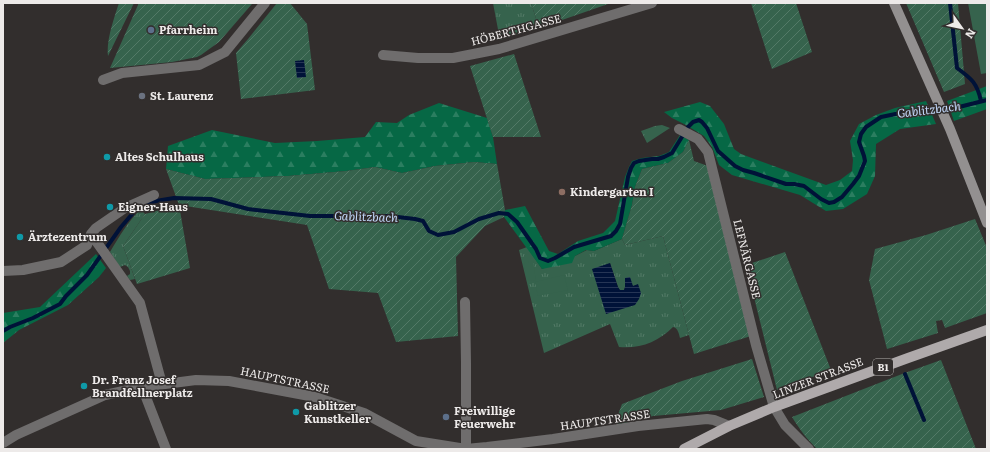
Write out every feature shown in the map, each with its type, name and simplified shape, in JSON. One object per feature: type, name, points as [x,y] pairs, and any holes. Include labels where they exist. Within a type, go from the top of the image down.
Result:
[{"type":"main road","name":"LINZER STRASSE","points":[[684,449],[729,426],[774,407],[987,330]]},
{"type":"street","points":[[103,80],[122,73],[199,65],[225,52],[265,3]]},
{"type":"street","name":"HÖBERTHGASSE","points":[[383,55],[418,58],[453,58],[491,51],[613,16],[652,3]]},
{"type":"street","points":[[894,3],[950,128],[987,223]]},
{"type":"street","name":"LEFNÄRGASSE","points":[[680,129],[698,139],[708,152],[756,345],[774,407],[785,424],[809,449]]},
{"type":"street","points":[[3,271],[23,270],[61,262],[86,245],[93,238],[96,228],[125,208],[154,195]]},
{"type":"street","points":[[93,238],[140,303],[162,384]]},
{"type":"street","points":[[466,302],[466,449]]},
{"type":"street","name":"HAUPTSTRASSE","points":[[3,443],[16,435],[105,395],[142,387],[196,380],[229,381],[315,397],[364,413],[416,441],[466,449],[487,448],[638,426],[707,419],[729,426]]},
{"type":"street","points":[[142,387],[166,449]]},
{"type":"green space","points":[[119,3],[134,3],[108,56],[109,37]]},
{"type":"green space","points":[[138,3],[252,4],[219,42],[197,57],[172,62],[110,68]]},
{"type":"green space","points":[[277,3],[290,3],[307,24],[315,90],[241,99],[236,53]]},
{"type":"green space","points":[[493,3],[531,3],[539,28],[500,40]]},
{"type":"green space","points":[[531,3],[611,3],[539,28]]},
{"type":"green space","points":[[751,3],[796,3],[812,52],[772,69]]},
{"type":"green space","points":[[906,3],[958,3],[965,84],[944,92]]},
{"type":"green space","points":[[968,3],[987,3],[987,73],[981,74]]},
{"type":"green space","points":[[514,54],[541,137],[493,137],[470,66]]},
{"type":"green space","points":[[987,86],[987,109],[954,121],[947,101]]},
{"type":"green space","points":[[926,101],[936,124],[900,129],[876,144],[875,176],[867,194],[843,209],[826,211],[800,195],[732,175],[719,165],[712,147],[704,136],[664,112],[700,102],[710,106],[724,124],[734,149],[741,154],[826,185],[840,180],[852,171],[853,160],[850,141],[859,124],[876,115],[895,108]]},
{"type":"green space","points":[[439,103],[487,118],[493,137],[497,164],[474,162],[435,166],[402,173],[375,167],[288,176],[205,179],[166,169],[168,146],[212,130],[275,143],[365,137],[376,122],[397,123],[409,115]]},
{"type":"green space","points":[[662,125],[670,128],[647,143],[641,131]]},
{"type":"green space","points":[[680,135],[689,140],[683,152],[668,163],[642,169],[635,187],[632,205],[622,239],[594,251],[586,250],[575,256],[572,263],[542,269],[504,217],[505,210],[525,206],[549,251],[558,254],[578,241],[603,233],[615,221],[625,177],[632,161],[659,156],[669,152]]},
{"type":"green space","points":[[689,140],[694,161],[708,166],[751,336],[694,354],[663,236],[625,245],[622,239],[632,205],[635,187],[642,169],[668,163],[683,152]]},
{"type":"green space","points":[[474,162],[497,164],[505,210],[504,217],[485,226],[456,257],[458,336],[396,342],[378,293],[329,289],[307,225],[179,205],[166,169],[205,179],[288,176],[375,167],[402,173],[435,166]]},
{"type":"green space","points":[[179,205],[190,268],[137,284],[123,246],[145,214]]},
{"type":"green space","points":[[141,209],[145,214],[123,246],[135,279],[130,280],[127,276],[130,274],[128,267],[125,265],[120,267],[110,252],[120,235]]},
{"type":"green space","points":[[975,219],[987,248],[987,313],[945,328],[942,320],[936,321],[938,333],[887,349],[869,280],[875,249],[926,235]]},
{"type":"green space","points":[[663,236],[689,335],[680,338],[679,333],[673,327],[661,337],[641,346],[619,347],[610,324],[544,353],[519,250],[527,247],[542,269],[587,250],[594,251],[622,239],[625,245]],"holes":[[[610,263],[620,291],[624,290],[625,278],[633,286],[637,285],[606,314]]]},
{"type":"green space","points":[[785,252],[831,370],[777,390],[746,265]]},
{"type":"green space","points":[[96,254],[106,268],[99,277],[68,305],[19,330],[3,343],[3,313],[40,307]]},
{"type":"green space","points":[[533,261],[536,280],[527,281],[524,263]]},
{"type":"green space","points":[[564,275],[568,290],[538,296],[535,282]]},
{"type":"green space","points":[[752,359],[764,397],[721,410],[653,416],[617,425],[615,423],[622,404],[682,381]]},
{"type":"green space","points":[[941,360],[976,449],[817,449],[810,442],[792,417],[902,374]]},
{"type":"water","points":[[304,60],[306,77],[297,78],[295,61]]},
{"type":"water","points":[[610,263],[620,290],[624,290],[625,278],[630,277],[633,286],[638,284],[641,293],[635,305],[606,314],[592,269]]},
{"type":"waterway","points":[[950,3],[957,68],[967,75],[976,86],[981,101]]},
{"type":"waterway","name":"Gablitzbach","points":[[3,331],[60,304],[87,275],[121,227],[139,206],[156,201],[174,198],[211,199],[248,209],[310,216],[389,216],[415,219],[423,221],[429,231],[438,235],[454,232],[479,219],[499,213],[508,214],[517,222],[536,249],[540,258],[548,261],[574,247],[611,236],[620,224],[628,177],[634,163],[658,159],[672,153],[688,127],[693,122],[699,120],[702,122],[707,128],[718,151],[735,166],[786,184],[804,186],[829,203],[842,197],[859,176],[865,161],[859,142],[861,134],[866,127],[881,117],[910,111],[951,109],[987,100]]},
{"type":"waterway","points":[[905,374],[924,420]]},
{"type":"place","name":"Pfarrheim","points":[[151,30]]},
{"type":"place","name":"St. Laurenz","points":[[142,96]]},
{"type":"place","name":"Altes Schulhaus","points":[[107,157]]},
{"type":"place","name":"Kindergarten I","points":[[562,192]]},
{"type":"place","name":"Eigner-Haus","points":[[110,207]]},
{"type":"place","name":"Ärztezentrum","points":[[20,237]]},
{"type":"place","name":"Dr. Franz Josef Brandfellnerplatz","points":[[84,386]]},
{"type":"place","name":"Gablitzer Kunstkeller","points":[[296,412]]},
{"type":"place","name":"Freiwillige Feuerwehr","points":[[446,417]]}]
